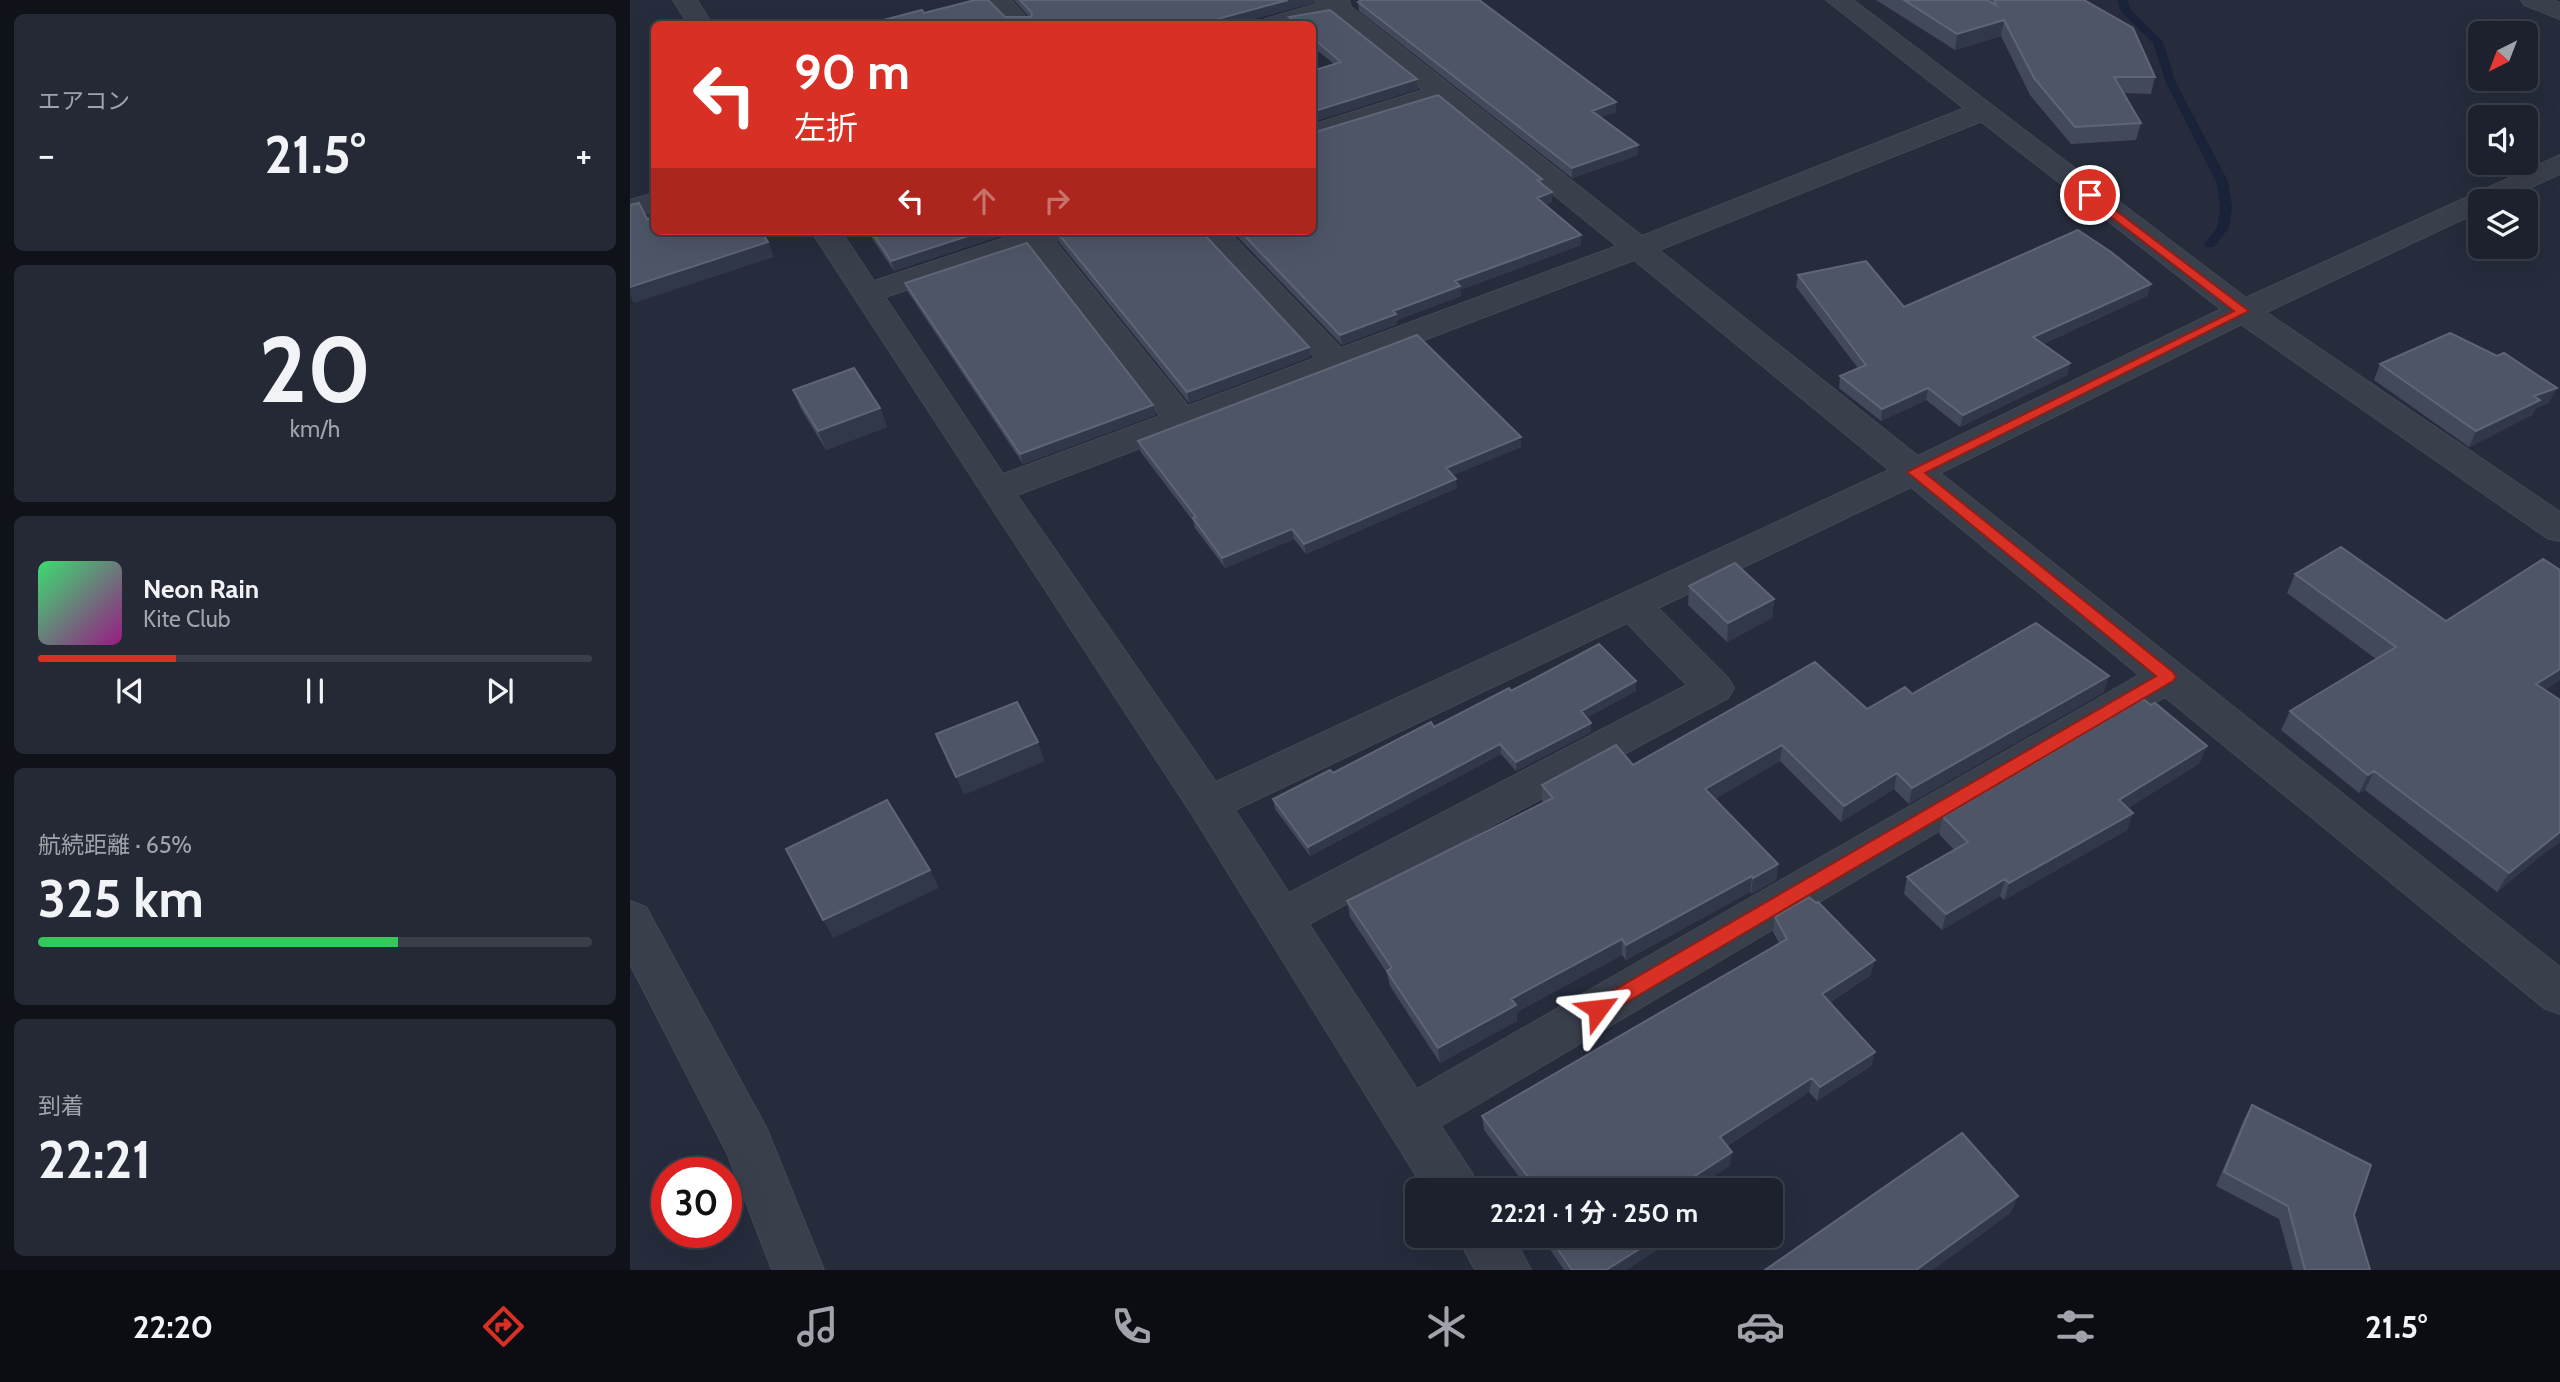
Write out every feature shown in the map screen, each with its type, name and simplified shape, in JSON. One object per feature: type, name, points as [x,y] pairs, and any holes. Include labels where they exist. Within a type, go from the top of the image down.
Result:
[{"type":"street","points":[[685,0],[697,21]]},
{"type":"street","points":[[998,0],[1017,21]]},
{"type":"street","points":[[1838,0],[1980,112],[2243,311],[2560,529]]},
{"type":"street","points":[[2533,0],[2560,12]]},
{"type":"street","points":[[1283,21],[1341,2],[1443,92],[2560,995]]},
{"type":"street","points":[[1316,133],[1443,92]]},
{"type":"street","points":[[996,490],[1638,247],[1980,112]]},
{"type":"street","points":[[1208,804],[1914,472],[2243,311],[2560,163]]},
{"type":"street","points":[[630,210],[651,203]]},
{"type":"street","points":[[829,235],[996,490],[1208,804],[1446,1178]]},
{"type":"street","points":[[867,293],[1036,235]]},
{"type":"street","points":[[1043,235],[1181,420]]},
{"type":"street","points":[[1216,235],[1336,362]]},
{"type":"street","points":[[1281,918],[1714,688],[1632,605]]},
{"type":"street","points":[[1409,1119],[2167,677]]},
{"type":"street","points":[[630,920],[749,1144],[798,1270]]},
{"type":"street","points":[[1491,1248],[1505,1270]]},
{"type":"building","points":[[975,0],[988,0],[1005,17],[1031,17],[1032,13],[1020,0],[1288,0],[1210,21],[880,21],[922,10],[924,13]]},
{"type":"building","points":[[1479,0],[1616,102],[1592,111],[1638,145],[1572,168],[1358,2]]},
{"type":"building","points":[[1904,0],[1987,0],[1996,5],[1994,0],[2084,0],[2133,28],[2155,77],[2114,77],[2141,123],[2075,127],[2034,78],[2004,20],[1957,34]]},
{"type":"building","points":[[1330,10],[1417,79],[1316,111],[1316,70],[1341,62],[1316,40],[1316,21],[1294,21],[1289,17]]},
{"type":"building","points":[[1438,95],[1542,179],[1537,180],[1552,192],[1537,198],[1581,235],[1455,281],[1460,286],[1393,311],[1396,314],[1340,335],[1244,235],[1316,235],[1316,132]]},
{"type":"building","points":[[639,203],[647,219],[651,218],[651,235],[764,235],[768,242],[630,287],[630,205]]},
{"type":"building","points":[[2078,230],[2151,284],[2033,337],[2070,363],[1963,415],[1928,388],[1882,409],[1840,376],[1866,365],[1798,275],[1866,261],[1904,307]]},
{"type":"building","points":[[874,235],[971,235],[891,261]]},
{"type":"building","points":[[1059,235],[1205,235],[1309,347],[1187,392]]},
{"type":"building","points":[[1027,243],[1153,405],[1020,454],[905,283]]},
{"type":"building","points":[[2450,333],[2497,356],[2504,353],[2557,388],[2534,396],[2540,400],[2476,431],[2380,364]]},
{"type":"building","points":[[1417,335],[1521,437],[1446,468],[1456,479],[1304,544],[1292,529],[1222,558],[1193,518],[1196,517],[1138,441]]},
{"type":"building","points":[[854,368],[880,408],[818,431],[793,390]]},
{"type":"building","points":[[2341,547],[2446,621],[2543,559],[2560,570],[2560,669],[2536,684],[2560,700],[2560,832],[2509,873],[2374,771],[2368,775],[2290,711],[2396,647],[2295,574]]},
{"type":"building","points":[[1735,563],[1774,599],[1728,623],[1689,586]]},
{"type":"building","points":[[2036,623],[2109,676],[1912,788],[1897,773],[1844,806],[1782,745],[1705,789],[1778,864],[1626,945],[1622,939],[1511,999],[1516,1005],[1438,1048],[1387,971],[1392,968],[1347,901],[1553,798],[1542,785],[1616,745],[1633,765],[1815,662],[1867,709],[1905,687],[1912,694]]},
{"type":"building","points":[[1599,644],[1636,681],[1581,711],[1591,723],[1516,762],[1500,744],[1308,847],[1273,799],[1330,770],[1333,773],[1431,722],[1434,727],[1509,688],[1511,691]]},
{"type":"building","points":[[2143,699],[2151,705],[2155,703],[2207,746],[2119,800],[2133,813],[2009,883],[2005,879],[1946,914],[1907,877],[1968,842],[1943,817]]},
{"type":"building","points":[[1017,702],[1038,742],[956,777],[936,734]]},
{"type":"building","points":[[887,800],[930,870],[823,920],[786,849]]},
{"type":"building","points":[[1809,897],[1818,902],[1875,960],[1822,994],[1875,1052],[1820,1087],[1812,1078],[1720,1137],[1732,1152],[1692,1178],[1529,1178],[1482,1116],[1787,939],[1775,917]]},
{"type":"building","points":[[2252,1105],[2371,1165],[2354,1215],[2370,1270],[2305,1270],[2288,1206],[2224,1172]]},
{"type":"building","points":[[1962,1133],[2018,1196],[1916,1270],[1765,1270]]},
{"type":"building","points":[[1557,1248],[1641,1248],[1606,1270],[1572,1270]]},
{"type":"waterway","points":[[2122,0],[2126,11],[2158,42],[2171,83],[2222,181],[2226,207],[2223,228],[2210,244]]},
{"type":"route","points":[[1598,1009],[2167,677],[1914,472],[2243,311],[2090,195]]}]
